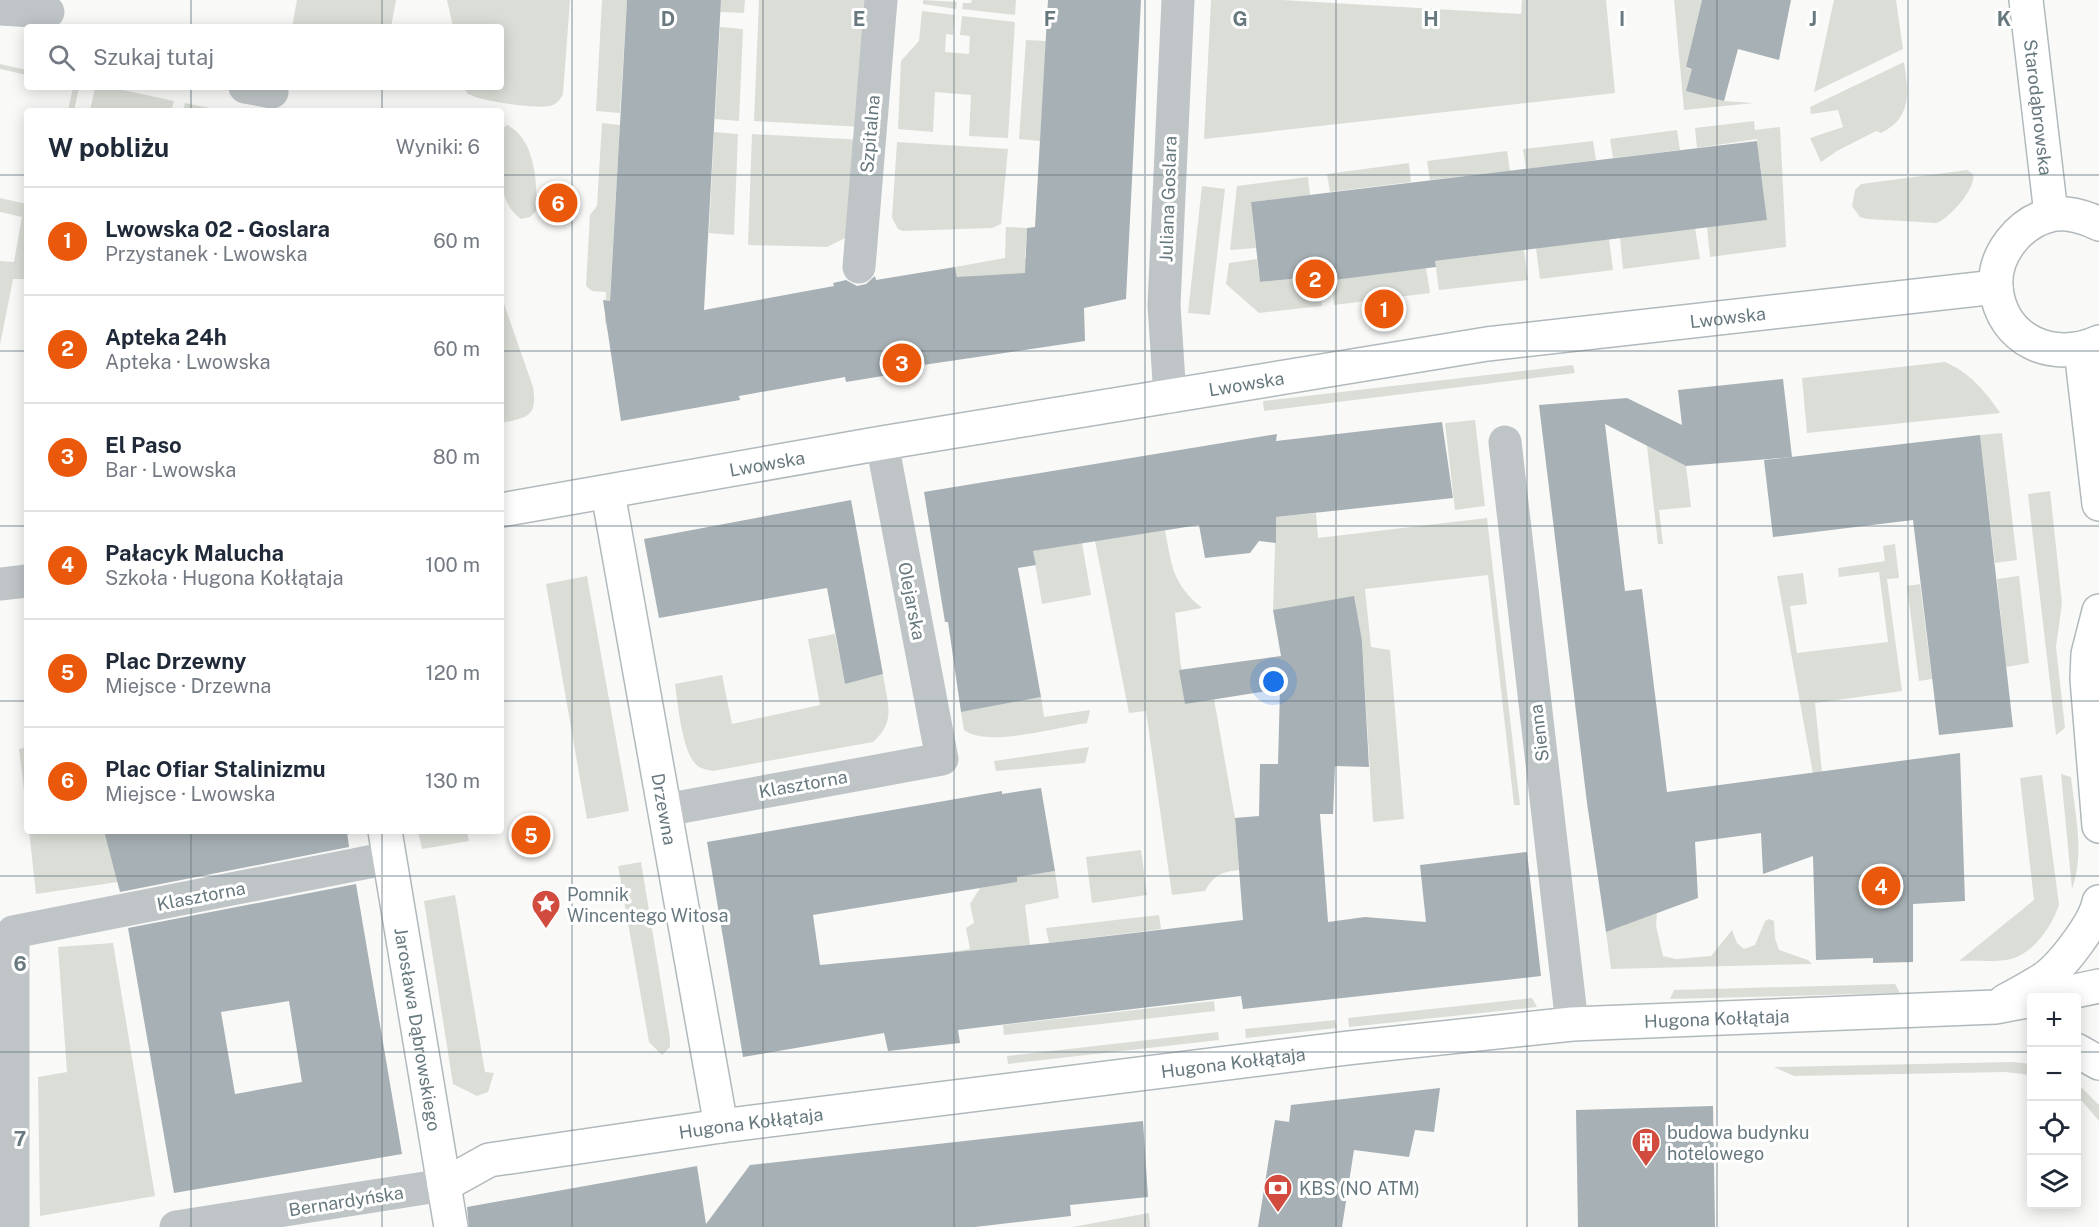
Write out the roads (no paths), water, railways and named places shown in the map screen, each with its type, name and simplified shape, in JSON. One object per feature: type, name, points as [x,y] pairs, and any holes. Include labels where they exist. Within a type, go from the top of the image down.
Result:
[{"type":"street","name":"Szpitalna","points":[[859,267],[881,0]]},
{"type":"street","name":"Juliana Goslara","points":[[1170,397],[1164,305],[1178,0]]},
{"type":"street","name":"Starodąbrowska","points":[[2026,0],[2051,214]]},
{"type":"street","points":[[0,9],[52,13]]},
{"type":"street","points":[[2099,224],[2079,216],[2051,214],[2034,222],[2018,233],[2005,248],[1998,267],[1996,287],[2002,310],[2010,324],[2036,346],[2053,350],[2090,346],[2099,504]]},
{"type":"street","name":"Lwowska","points":[[504,510],[882,443],[1486,344],[1996,287]]},
{"type":"street","name":"Sienna","points":[[1505,442],[1572,1024]]},
{"type":"street","name":"Olejarska","points":[[882,443],[942,759]]},
{"type":"street","name":"Drzewna","points":[[608,493],[721,1126]]},
{"type":"street","points":[[0,584],[24,581]]},
{"type":"street","points":[[2099,611],[2088,654],[2087,679],[2099,826]]},
{"type":"street","name":"Klasztorna","points":[[665,810],[942,759]]},
{"type":"street","name":"Klasztorna","points":[[13,1227],[13,932],[387,845]]},
{"type":"street","name":"Jarosława Dąbrowskiego","points":[[387,845],[451,1227]]},
{"type":"street","points":[[1995,1007],[2048,976],[2075,945],[2097,913],[2099,902]]},
{"type":"street","points":[[2066,993],[2099,986]]},
{"type":"street","name":"Hugona Kołłątaja","points":[[444,1185],[489,1160],[721,1126],[1348,1048],[1572,1024],[1995,1007],[2027,1001]]},
{"type":"street","points":[[1995,1007],[2027,1024]]},
{"type":"street","points":[[2081,1053],[2099,1063]]},
{"type":"street","name":"Bernardyńska","points":[[176,1227],[444,1185]]},
{"type":"place","name":"Plac Ofiar Stalinizmu","points":[[558,203]]},
{"type":"place","name":"Apteka 24h","points":[[1315,279]]},
{"type":"place","name":"Lwowska 02 - Goslara","points":[[1384,309]]},
{"type":"place","name":"El Paso","points":[[902,363]]},
{"type":"place","name":"Plac Drzewny","points":[[531,835]]},
{"type":"place","name":"Pałacyk Malucha","points":[[1881,886]]},
{"type":"place","name":"Pomnik Wincentego Witosa","points":[[546,930]]},
{"type":"place","name":"budowa budynku hotelowego","points":[[1646,1168]]},
{"type":"place","name":"KBS (NO ATM)","points":[[1278,1214]]}]
